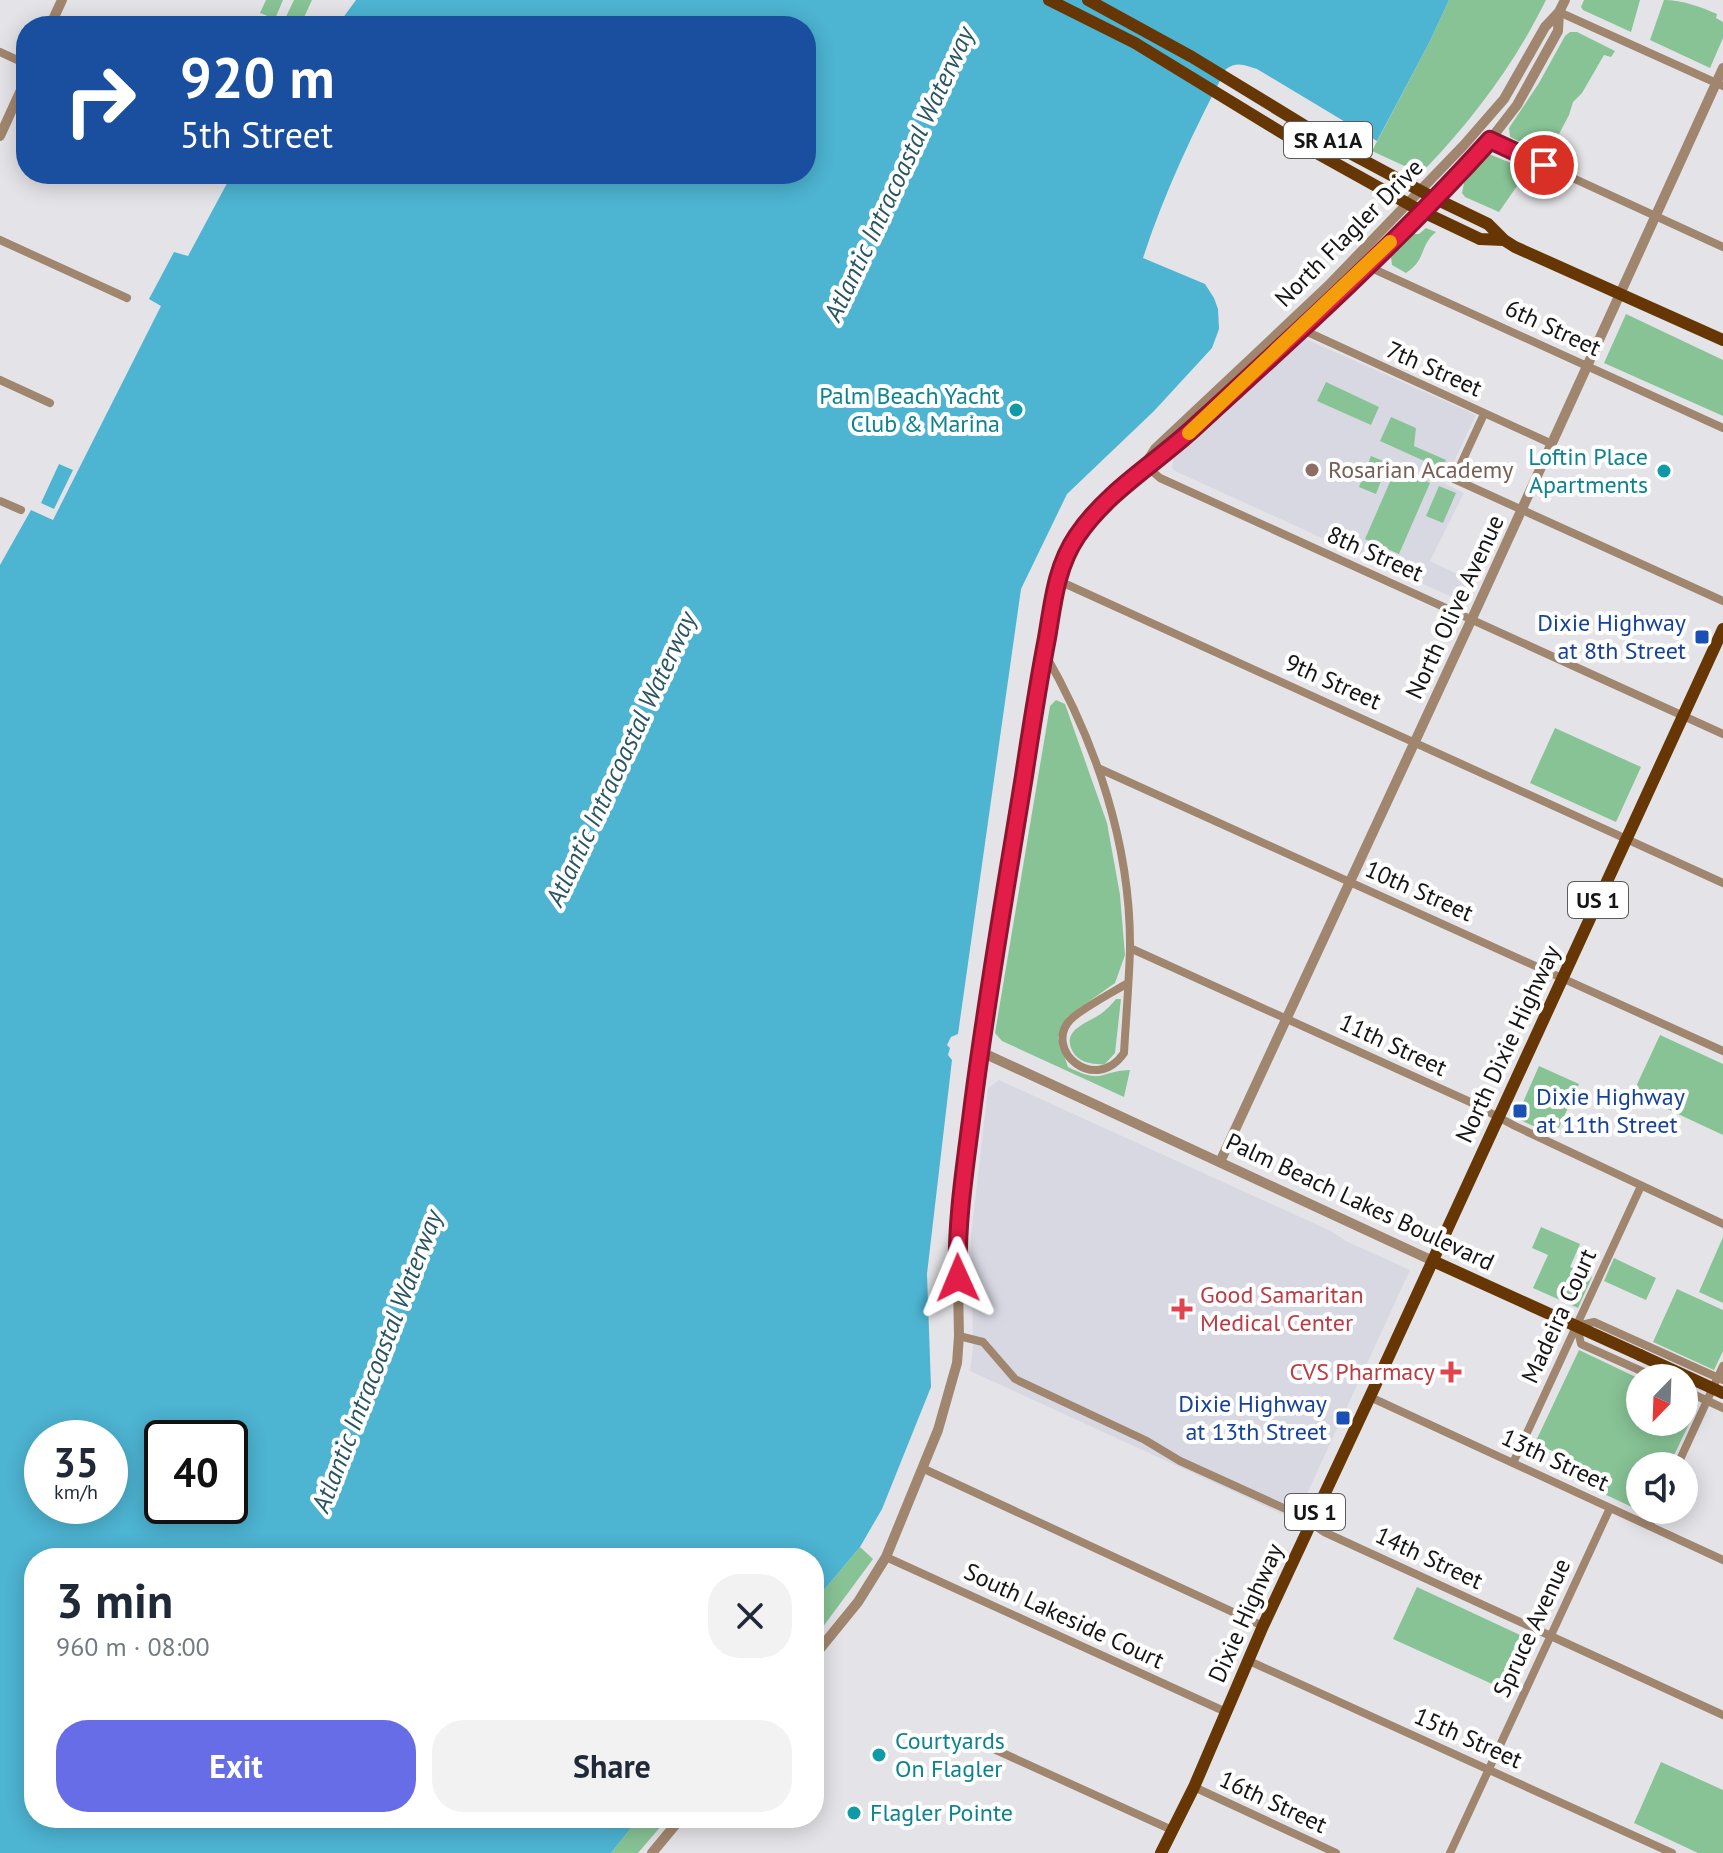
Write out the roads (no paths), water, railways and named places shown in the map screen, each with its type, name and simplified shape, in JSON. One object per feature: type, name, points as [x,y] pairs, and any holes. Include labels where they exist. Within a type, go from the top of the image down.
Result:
[{"type":"main road","name":"SR A1A","points":[[1049,0],[1135,43],[1309,150],[1421,211],[1480,239],[1504,240]]},
{"type":"main road","name":"SR A1A","points":[[1088,0],[1165,41],[1317,134],[1420,191],[1488,224],[1504,240],[1723,340]]},
{"type":"main road","name":"North Dixie Highway","points":[[1433,1261],[1723,629]]},
{"type":"main road","name":"Palm Beach Lakes Boulevard","points":[[1433,1261],[1723,1393]]},
{"type":"main road","name":"Dixie Highway","points":[[1161,1853],[1194,1787],[1247,1660],[1433,1261]]},
{"type":"street","name":"North Flagler Drive","points":[[824,1644],[858,1602],[886,1557],[948,1399],[959,1336],[957,1232],[979,1051],[1057,580],[1075,538],[1092,516],[1145,465],[1155,449],[1328,286],[1504,99],[1545,27],[1565,0]]},
{"type":"street","name":"North Flagler Drive","points":[[1145,465],[1163,456],[1301,329],[1490,140],[1517,105],[1558,31],[1559,12]]},
{"type":"street","points":[[1559,12],[1720,84]]},
{"type":"street","name":"North Olive Avenue","points":[[1220,1162],[1655,216],[1720,84],[1723,68]]},
{"type":"street","points":[[0,136],[16,101]]},
{"type":"street","points":[[1490,140],[1723,247]]},
{"type":"street","points":[[0,240],[127,298]]},
{"type":"street","name":"6th Street","points":[[1367,266],[1723,428]]},
{"type":"street","name":"7th Street","points":[[1301,329],[1552,444]]},
{"type":"street","points":[[0,380],[50,403]]},
{"type":"street","points":[[1484,414],[1454,479],[1723,601]]},
{"type":"street","name":"8th Street","points":[[1145,465],[1160,478],[1723,734]]},
{"type":"street","points":[[0,501],[21,510]]},
{"type":"street","name":"9th Street","points":[[1057,580],[1723,883]]},
{"type":"street","points":[[1044,652],[1075,710],[1112,814],[1124,873],[1130,948],[1128,983],[1124,1053],[1104,1069],[1091,1071],[1077,1066],[1065,1048],[1064,1033],[1070,1021],[1128,983]]},
{"type":"street","name":"10th Street","points":[[1098,768],[1723,1051]]},
{"type":"street","name":"11th Street","points":[[1130,948],[1723,1224]]},
{"type":"street","name":"Palm Beach Lakes Boulevard","points":[[979,1051],[1433,1261]]},
{"type":"street","name":"Madeira Court","points":[[1513,1463],[1641,1186]]},
{"type":"street","points":[[1626,1364],[1581,1344],[1577,1326],[1594,1322],[1720,1379]]},
{"type":"street","name":"14th Street","points":[[959,1336],[983,1342],[1015,1379],[1311,1522],[1324,1532],[1723,1715]]},
{"type":"street","points":[[1683,1452],[1720,1379],[1723,1366]]},
{"type":"street","points":[[1698,1396],[1723,1408]]},
{"type":"street","name":"13th Street","points":[[1370,1397],[1723,1560]]},
{"type":"street","points":[[922,1468],[1263,1626]]},
{"type":"street","name":"Spruce Avenue","points":[[1450,1853],[1610,1508]]},
{"type":"street","name":"South Lakeside Court","points":[[886,1557],[1226,1712]]},
{"type":"street","name":"15th Street","points":[[1247,1660],[1672,1853]]},
{"type":"street","points":[[985,1745],[1172,1830]]},
{"type":"street","name":"16th Street","points":[[1194,1787],[1336,1853]]},
{"type":"street","points":[[652,1853],[673,1828]]},
{"type":"water","name":"Atlantic Intracoastal Waterway","points":[[356,0],[1449,0],[1377,141],[1257,69],[1237,64],[1226,69],[1191,138],[1160,210],[1143,258],[1205,284],[1218,309],[1219,329],[1212,348],[1154,411],[1067,494],[1021,589],[958,1034],[951,1037],[947,1045],[952,1060],[927,1274],[931,1387],[882,1509],[860,1547],[824,1590],[824,1548],[24,1548],[24,1828],[631,1828],[611,1853],[0,1853],[0,565],[31,510],[53,520],[161,306],[149,299],[174,252],[188,256],[227,184],[816,184],[816,16],[344,16]]},
{"type":"water","points":[[59,464],[73,470],[54,509],[41,503]]},
{"type":"place","name":"Palm Beach Yacht Club & Marina","points":[[1016,410]]},
{"type":"place","name":"Rosarian Academy","points":[[1312,470]]},
{"type":"place","name":"Loftin Place Apartments","points":[[1664,471]]},
{"type":"place","name":"Dixie Highway at 8th Street","points":[[1702,637]]},
{"type":"place","name":"Dixie Highway at 11th Street","points":[[1520,1111]]},
{"type":"place","name":"Good Samaritan Medical Center","points":[[1182,1309]]},
{"type":"place","name":"CVS Pharmacy","points":[[1451,1372]]},
{"type":"place","name":"Dixie Highway at 13th Street","points":[[1343,1418]]},
{"type":"place","name":"Courtyards On Flagler","points":[[879,1755]]},
{"type":"place","name":"Flagler Pointe","points":[[854,1813]]}]
